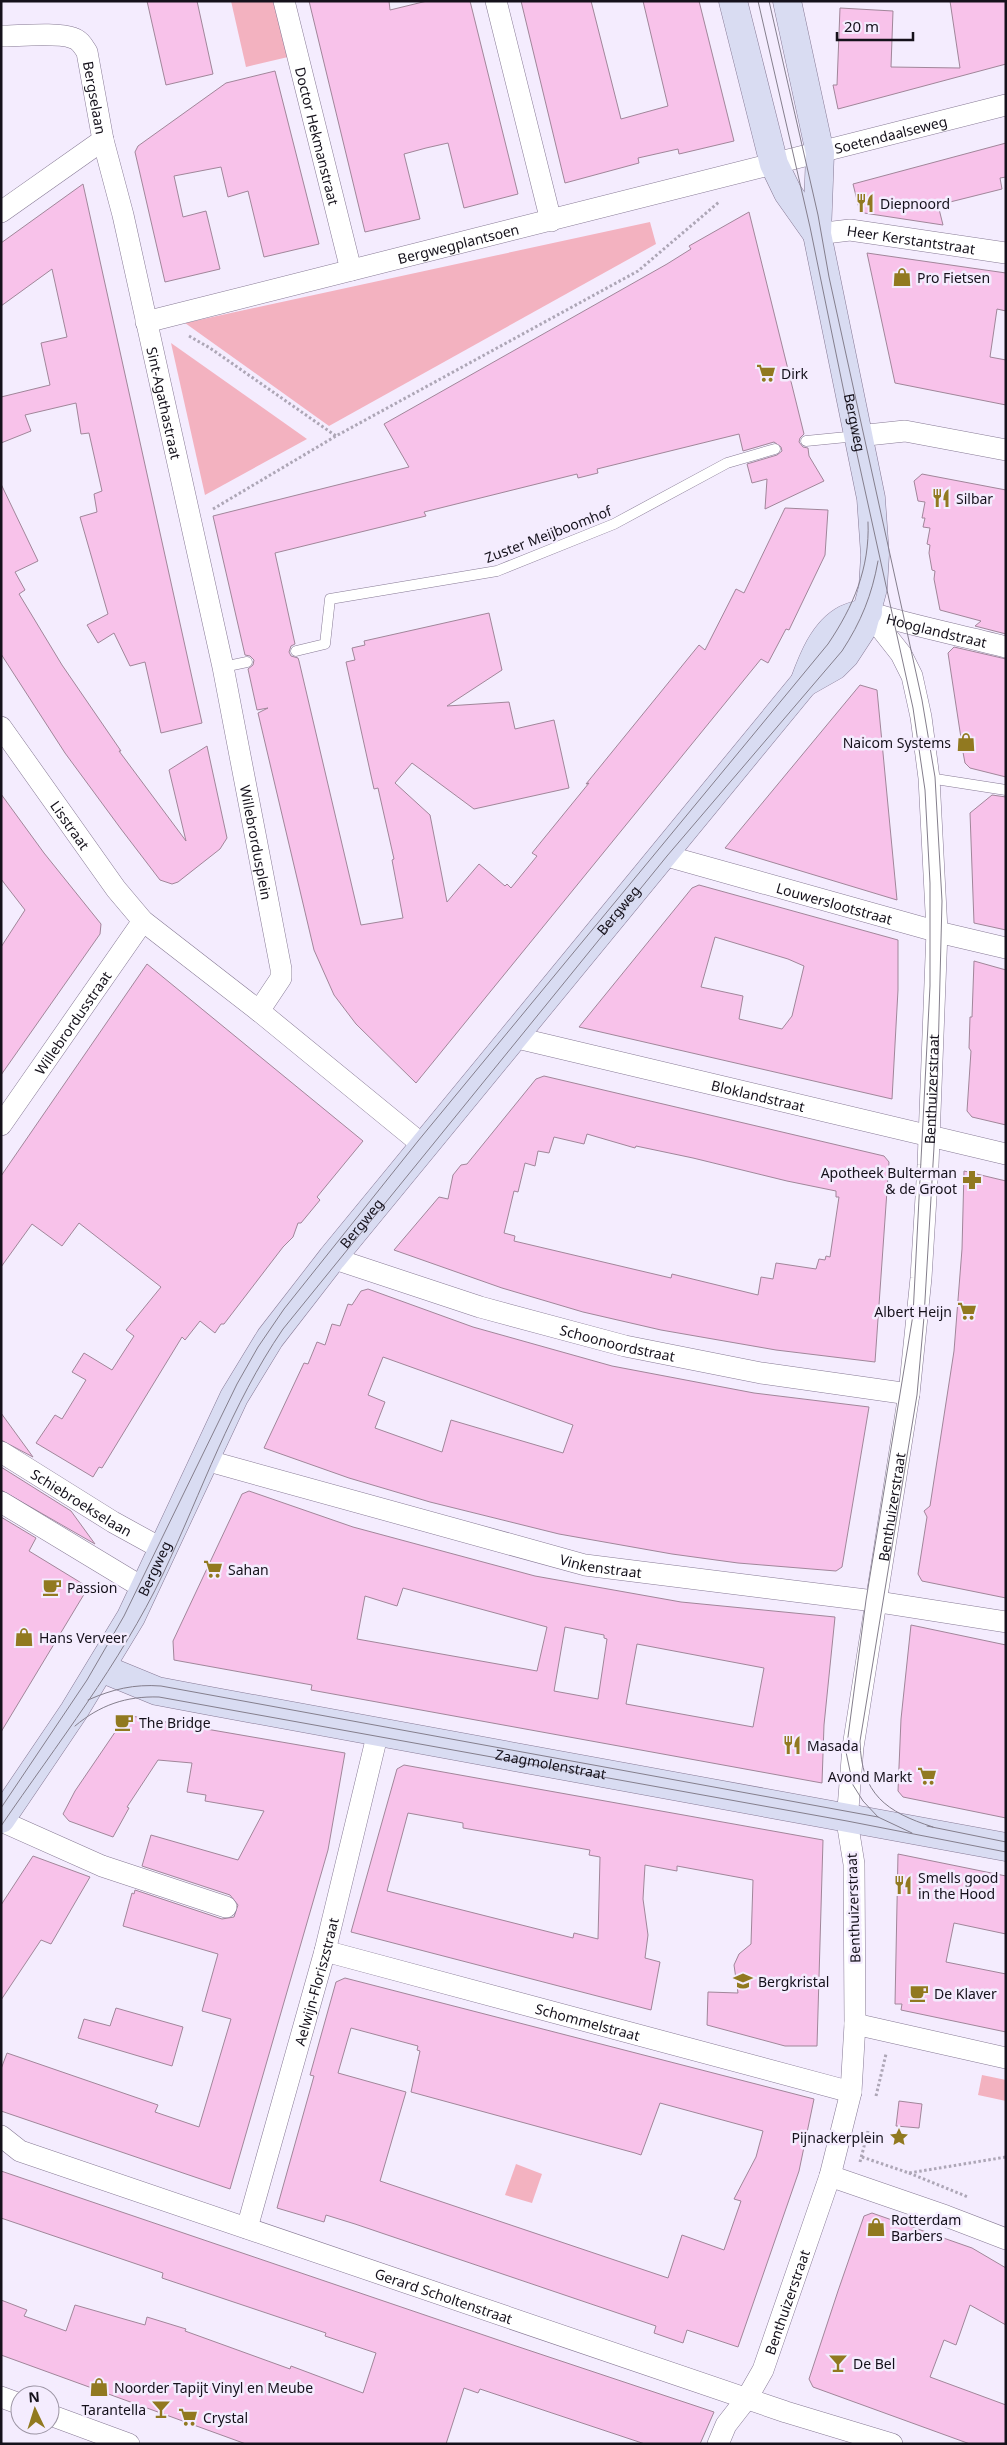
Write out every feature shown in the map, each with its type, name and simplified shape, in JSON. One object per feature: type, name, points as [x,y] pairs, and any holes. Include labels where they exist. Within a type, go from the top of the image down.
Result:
[{"type":"street","name":"Doctor Hekmanstraat","points":[[284,1],[351,270]]},
{"type":"street","points":[[496,1],[551,222]]},
{"type":"street","name":"Bergweg","points":[[733,1],[774,164],[788,193],[817,234]]},
{"type":"street","name":"Bergweg","points":[[226,1907],[102,1866],[1,1820],[101,1668],[131,1617],[234,1397],[270,1338],[332,1258],[804,683],[834,666],[845,655],[862,629],[868,612],[873,588],[875,555],[871,498],[817,234],[820,153],[787,1]]},
{"type":"street","name":"Bergselaan","points":[[1,36],[62,36],[74,38],[81,43],[87,52],[103,140],[1,212]]},
{"type":"street","name":"Soetendaalseweg","points":[[774,164],[1006,106]]},
{"type":"street","name":"Sint-Agathastraat","points":[[103,140],[152,321],[189,523],[222,667]]},
{"type":"street","name":"Bergwegplantsoen","points":[[152,321],[351,270],[551,222],[774,164]]},
{"type":"street","name":"Heer Kerstantstraat","points":[[817,234],[850,230],[1006,253]]},
{"type":"street","points":[[858,436],[905,431],[1006,450]]},
{"type":"street","name":"Hooglandstraat","points":[[868,612],[1006,647]]},
{"type":"street","name":"Benthuizerstraat","points":[[718,2444],[726,2425],[748,2398],[764,2370],[830,2176],[850,2092],[855,2024],[854,1864],[847,1816],[853,1747],[909,1394],[921,1278],[937,931],[929,778],[921,717],[912,676],[901,654],[868,612]]},
{"type":"street","name":"Willebrordusplein","points":[[222,667],[281,969],[281,978],[259,1011]]},
{"type":"street","name":"Lisstraat","points":[[1,728],[116,889],[143,921]]},
{"type":"street","name":"Louwerslootstraat","points":[[663,856],[1006,948]]},
{"type":"street","points":[[143,921],[259,1011],[424,1146]]},
{"type":"street","name":"Willebrordusstraat","points":[[1,1125],[143,921]]},
{"type":"street","name":"Bloklandstraat","points":[[513,1037],[1006,1154]]},
{"type":"street","name":"Schoonoordstraat","points":[[332,1258],[480,1307],[626,1346],[761,1373],[909,1394]]},
{"type":"street","name":"Schiebroekselaan","points":[[1,1452],[113,1522],[164,1550]]},
{"type":"street","name":"Vinkenstraat","points":[[205,1460],[584,1565],[876,1602],[1006,1622]]},
{"type":"street","points":[[1,1502],[145,1589]]},
{"type":"street","name":"Zaagmolenstraat","points":[[101,1668],[157,1691],[847,1816],[1006,1847]]},
{"type":"street","name":"Aelwijn-Floriszstraat","points":[[246,2228],[325,1951],[378,1732]]},
{"type":"street","name":"Schommelstraat","points":[[325,1951],[850,2092]]},
{"type":"street","points":[[855,2024],[1006,2058]]},
{"type":"street","name":"Gerard Scholtenstraat","points":[[1,2136],[20,2151],[786,2412],[892,2444]]},
{"type":"street","points":[[830,2176],[946,2216],[1006,2240]]},
{"type":"street","points":[[60,2419],[129,2444]]},
{"type":"lane","points":[[806,440],[858,436]]},
{"type":"lane","name":"Zuster Meijboomhof","points":[[296,651],[325,644],[330,599],[497,571],[614,524],[726,463],[775,449]]},
{"type":"lane","points":[[222,667],[247,662]]},
{"type":"lane","points":[[929,778],[1006,790]]},
{"type":"path","points":[[189,523],[336,436],[638,270],[722,200]]},
{"type":"path","points":[[152,321],[210,348],[336,436]]},
{"type":"path","points":[[862,2157],[909,2172],[1006,2157]]},
{"type":"shaded area","points":[[231,1],[274,1],[288,57],[246,67]]},
{"type":"shaded area","points":[[650,222],[656,244],[329,426],[185,323]]},
{"type":"shaded area","points":[[171,343],[307,439],[205,495]]},
{"type":"shaded area","points":[[982,2075],[1006,2080],[1006,2101],[978,2095]]},
{"type":"shaded area","points":[[516,2164],[542,2174],[532,2203],[505,2195]]},
{"type":"building","points":[[147,1],[197,1],[213,74],[166,85]]},
{"type":"building","points":[[309,1],[389,1],[390,10],[427,1],[470,1],[518,194],[464,208],[448,143],[426,148],[404,154],[420,219],[365,232]]},
{"type":"building","points":[[521,1],[591,1],[621,119],[668,106],[643,1],[699,1],[734,141],[679,154],[678,149],[638,158],[639,163],[565,183]]},
{"type":"building","points":[[950,1],[1006,1],[1006,64],[838,109],[833,85],[837,85],[840,8],[893,11],[891,67],[960,68]]},
{"type":"building","points":[[275,71],[319,244],[264,257],[248,191],[228,197],[221,167],[174,176],[183,217],[206,211],[220,269],[165,282],[135,152],[138,146],[226,83]]},
{"type":"building","points":[[1006,143],[1006,177],[1000,178],[1002,189],[938,205],[943,225],[864,213],[859,208],[853,184]]},
{"type":"building","points":[[83,184],[202,723],[161,733],[145,662],[130,666],[114,633],[98,643],[87,625],[108,614],[80,517],[97,512],[94,494],[102,491],[89,433],[81,434],[76,403],[25,415],[31,431],[1,443],[1,397],[50,385],[41,343],[67,337],[52,269],[1,306],[1,243]]},
{"type":"building","points":[[749,212],[804,434],[799,442],[803,447],[808,448],[809,456],[824,481],[765,509],[767,479],[752,483],[747,464],[777,455],[782,451],[781,447],[774,442],[743,451],[739,434],[597,469],[598,473],[578,478],[577,474],[424,512],[426,516],[275,553],[295,644],[291,646],[289,652],[291,656],[298,658],[299,661],[361,925],[403,918],[392,860],[394,859],[378,788],[374,789],[346,662],[355,660],[352,648],[365,645],[364,641],[489,613],[502,670],[447,706],[509,702],[515,729],[554,720],[569,788],[474,809],[412,763],[395,783],[430,815],[447,902],[479,864],[505,886],[507,884],[511,888],[537,856],[532,853],[699,645],[705,650],[736,589],[744,593],[785,508],[828,510],[825,555],[789,630],[786,629],[768,663],[761,659],[416,1083],[356,1024],[334,995],[314,950],[258,713],[268,708],[257,710],[248,669],[253,665],[254,660],[250,656],[245,655],[213,516],[409,467],[384,424],[667,264],[691,249],[689,246]]},
{"type":"building","points":[[867,253],[1006,273],[1006,311],[997,309],[990,357],[1006,360],[1006,405],[895,383]]},
{"type":"building","points":[[922,474],[1006,490],[1006,634],[975,626],[981,621],[940,610],[934,579],[935,571],[932,570],[929,553],[930,545],[927,544],[930,528],[923,527],[925,518],[922,518],[925,502],[918,501],[914,481]]},
{"type":"building","points":[[1,484],[38,561],[15,572],[25,590],[19,594],[62,665],[121,751],[119,751],[186,841],[169,770],[207,746],[227,838],[220,849],[178,882],[172,884],[160,880],[65,753],[1,654]]},
{"type":"building","points":[[954,647],[1006,659],[1006,777],[970,768],[965,763],[962,747],[959,747],[961,738],[948,653]]},
{"type":"building","points":[[860,685],[877,690],[897,900],[725,848]]},
{"type":"building","points":[[1,794],[44,853],[101,924],[100,934],[1,1075],[1,947],[25,910],[1,879]]},
{"type":"building","points":[[992,795],[1006,797],[1006,930],[974,923],[970,813]]},
{"type":"building","points":[[699,885],[898,940],[898,990],[892,1099],[579,1027],[692,888]],"holes":[[[715,937],[788,959],[804,966],[792,1016],[782,1029],[739,1019],[743,996],[701,987]]]},
{"type":"building","points":[[974,961],[1006,970],[1006,1125],[972,1117],[967,1111]]},
{"type":"building","points":[[147,964],[363,1141],[317,1197],[320,1200],[301,1223],[298,1223],[293,1237],[283,1247],[224,1324],[221,1324],[215,1333],[200,1321],[185,1340],[182,1337],[102,1468],[99,1467],[93,1477],[36,1443],[55,1415],[62,1419],[86,1380],[72,1372],[84,1353],[112,1370],[134,1336],[126,1330],[161,1287],[79,1223],[62,1246],[32,1224],[1,1267],[1,1176]]},
{"type":"building","points":[[544,1076],[884,1156],[889,1162],[875,1362],[776,1350],[661,1330],[583,1312],[502,1288],[394,1250],[439,1197],[448,1199],[453,1175],[461,1165],[467,1164],[536,1079]],"holes":[[[587,1134],[635,1148],[636,1146],[693,1158],[836,1191],[836,1197],[839,1197],[830,1257],[826,1256],[825,1260],[819,1259],[816,1269],[776,1263],[773,1279],[761,1277],[758,1295],[672,1274],[671,1278],[514,1241],[515,1236],[504,1233],[514,1191],[518,1192],[525,1163],[535,1166],[538,1151],[549,1153],[554,1137],[584,1144]]]},
{"type":"building","points":[[964,1171],[1006,1181],[1006,1598],[922,1581],[918,1574],[927,1517],[924,1511],[930,1506],[954,1351],[962,1249]]},
{"type":"building","points":[[368,1289],[473,1327],[612,1366],[754,1393],[869,1407],[842,1567],[836,1571],[738,1563],[672,1554],[559,1534],[430,1502],[349,1478],[264,1448],[304,1363],[308,1364],[317,1342],[325,1345],[332,1324],[340,1326],[348,1304],[352,1305],[361,1291]],"holes":[[[383,1357],[573,1425],[563,1453],[451,1420],[442,1452],[375,1428],[385,1402],[368,1395]]]},
{"type":"building","points":[[1,1413],[33,1457],[1,1440]]},
{"type":"building","points":[[1,1467],[71,1511],[95,1544],[1,1490]]},
{"type":"building","points":[[249,1491],[353,1527],[535,1576],[681,1602],[835,1617],[824,1725],[822,1783],[311,1690],[312,1685],[174,1660],[173,1641],[242,1494]],"holes":[[[403,1588],[547,1627],[537,1671],[357,1639],[365,1596],[397,1606]],[[565,1627],[604,1635],[604,1638],[607,1639],[598,1699],[554,1691]],[[637,1644],[764,1668],[753,1727],[626,1704]]]},
{"type":"building","points":[[1,1517],[36,1538],[29,1551],[83,1584],[86,1591],[1,1732]]},
{"type":"building","points":[[911,1625],[1006,1645],[1006,1818],[903,1797],[898,1791],[901,1719]]},
{"type":"building","points":[[131,1716],[345,1753],[328,1850],[230,2189],[1,2111],[1,2069],[7,2053],[158,2105],[155,2112],[199,2127],[231,2019],[202,2011],[218,1954],[123,1926],[132,1893],[134,1894],[135,1890],[222,1919],[234,1917],[238,1905],[230,1895],[142,1866],[151,1835],[238,1860],[264,1811],[205,1801],[206,1795],[187,1792],[192,1763],[158,1760],[127,1807],[129,1808],[113,1837],[69,1821],[63,1814],[75,1791],[124,1719]]},
{"type":"building","points":[[404,1765],[823,1840],[817,2046],[785,2046],[707,2025],[708,1992],[738,1993],[734,1965],[739,1954],[751,1944],[753,1880],[677,1866],[677,1871],[645,1865],[643,1899],[648,1935],[645,1958],[660,1962],[651,2010],[351,1932],[397,1769]],"holes":[[[408,1813],[463,1823],[463,1828],[590,1850],[589,1855],[600,1857],[598,1939],[574,1933],[573,1938],[387,1891]]]},
{"type":"building","points":[[898,1854],[1006,1876],[1006,1934],[954,1923],[946,1962],[1006,1974],[1006,2032],[901,2010],[902,2004],[895,2004]]},
{"type":"building","points":[[33,1856],[90,1877],[51,1944],[41,1940],[1,2000],[1,1905]]},
{"type":"building","points":[[345,1978],[814,2099],[799,2171],[738,2347],[687,2330],[683,2343],[654,2333],[656,2326],[355,2224],[326,2215],[324,2222],[277,2208],[314,2076],[310,2075],[336,1982]],"holes":[[[351,2028],[418,2046],[417,2050],[420,2051],[411,2092],[641,2155],[660,2103],[763,2131],[756,2157],[734,2199],[741,2201],[724,2250],[682,2235],[668,2278],[380,2181],[406,2092],[338,2073]]]},
{"type":"building","points":[[116,2008],[183,2027],[172,2066],[78,2038],[84,2019],[110,2026]]},
{"type":"building","points":[[899,2101],[922,2104],[919,2128],[896,2126]]},
{"type":"building","points":[[1,2171],[714,2412],[700,2444],[645,2444],[480,2389],[478,2393],[464,2388],[446,2444],[246,2444],[1,2355],[1,2300],[27,2310],[24,2316],[66,2331],[75,2305],[145,2325],[147,2317],[186,2329],[185,2331],[290,2369],[291,2366],[363,2393],[376,2353],[325,2336],[326,2333],[162,2278],[163,2273],[1,2218]]},
{"type":"building","points":[[872,2213],[972,2248],[1006,2268],[1006,2325],[970,2305],[956,2345],[944,2340],[930,2377],[1006,2405],[1006,2444],[970,2444],[813,2387],[809,2379],[838,2291],[864,2216]]},
{"type":"tram line","points":[[758,1],[810,227],[853,436],[913,708],[925,790],[930,883],[930,986],[913,1315],[866,1600],[846,1752],[853,1785],[863,1801],[878,1817],[912,1833]]},
{"type":"tram line","points":[[769,1],[818,215],[829,277],[922,700],[935,777],[942,901],[937,1096],[924,1317],[917,1395],[860,1741],[861,1759],[865,1775],[871,1788],[879,1798],[902,1815],[933,1827]]},
{"type":"tram line","points":[[1,1808],[87,1680],[124,1616],[237,1384],[258,1347],[284,1309],[418,1141],[828,644],[845,616],[863,571],[868,539],[868,522]]},
{"type":"tram line","points":[[1,1826],[108,1672],[146,1607],[163,1574],[232,1418],[283,1329],[667,856],[842,651],[865,608],[873,585],[878,561]]},
{"type":"tram line","points":[[88,1700],[124,1688],[161,1686],[878,1817]]},
{"type":"tram line","points":[[75,1726],[94,1712],[114,1703],[135,1698],[159,1697],[847,1821],[1006,1852]]},
{"type":"tram line","points":[[927,1826],[1006,1842]]},
{"type":"place","name":"Diepnoord","points":[[865,203]]},
{"type":"place","name":"Pro Fietsen","points":[[902,277]]},
{"type":"place","name":"Dirk","points":[[766,373]]},
{"type":"place","name":"Silbar","points":[[941,498]]},
{"type":"place","name":"Naicom Systems","points":[[966,742]]},
{"type":"place","name":"Apotheek Bulterman & de Groot","points":[[972,1180]]},
{"type":"place","name":"Albert Heijn","points":[[967,1311]]},
{"type":"place","name":"Sahan","points":[[213,1569]]},
{"type":"place","name":"Passion","points":[[52,1587]]},
{"type":"place","name":"Hans Verveer","points":[[24,1637]]},
{"type":"place","name":"The Bridge","points":[[124,1722]]},
{"type":"place","name":"Masada","points":[[792,1745]]},
{"type":"place","name":"Avond Markt","points":[[927,1776]]},
{"type":"place","name":"Smells good in the Hood","points":[[903,1885]]},
{"type":"place","name":"Bergkristal","points":[[743,1981]]},
{"type":"place","name":"De Klaver","points":[[919,1993]]},
{"type":"place","name":"Pijnackerplein","points":[[899,2137]]},
{"type":"place","name":"Rotterdam Barbers","points":[[876,2227]]},
{"type":"place","name":"De Bel","points":[[838,2363]]},
{"type":"place","name":"Noorder Tapijt Vinyl en Meube","points":[[99,2387]]},
{"type":"place","name":"Tarantella","points":[[161,2409]]},
{"type":"place","name":"Crystal","points":[[188,2417]]}]
